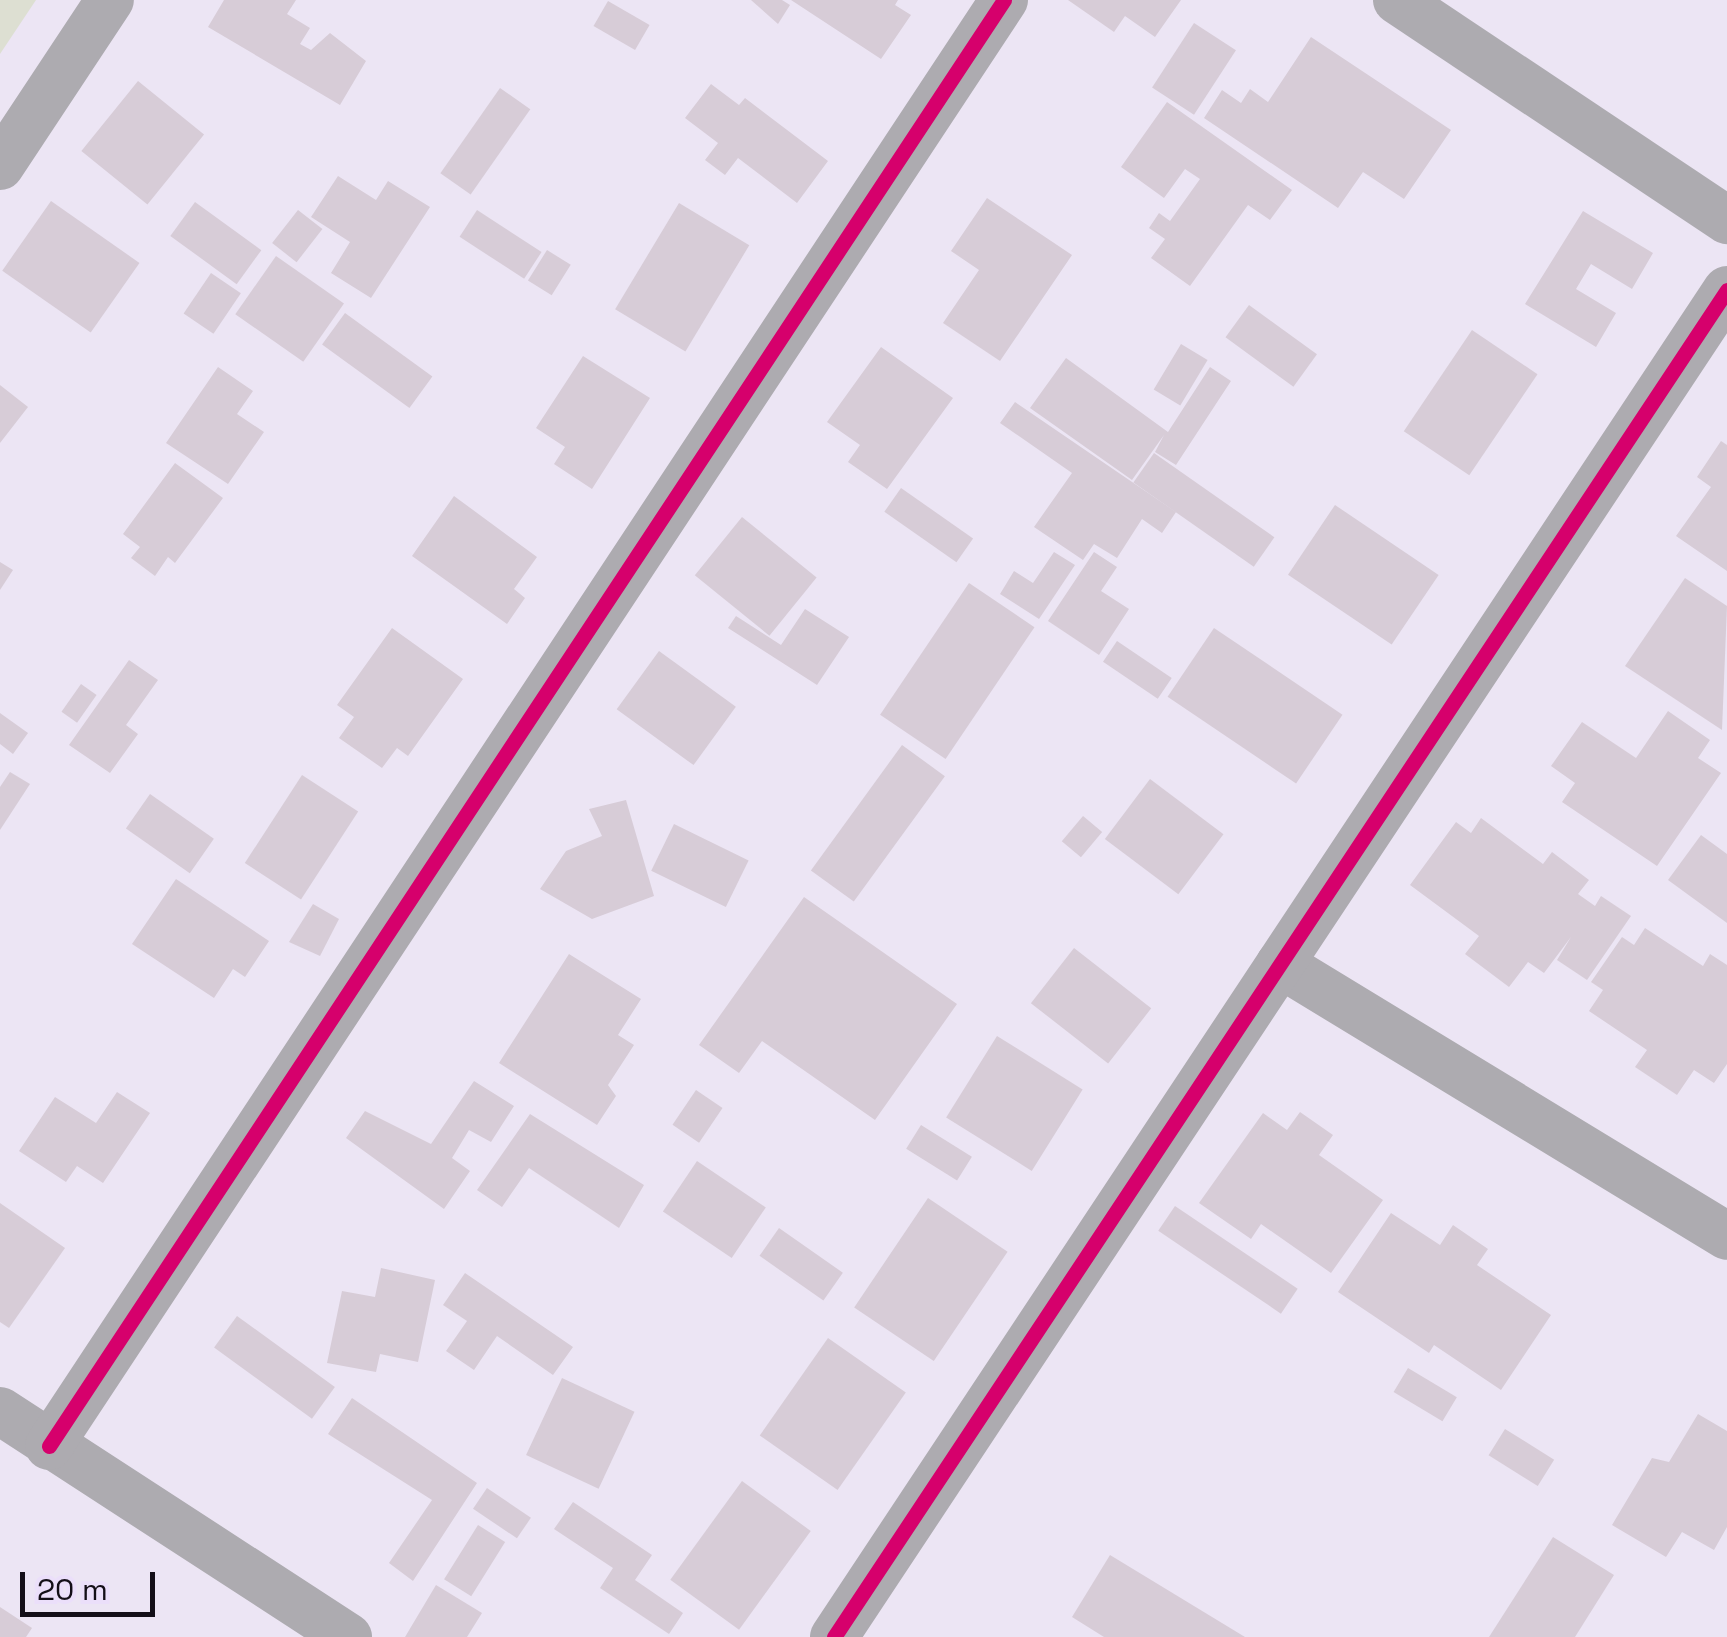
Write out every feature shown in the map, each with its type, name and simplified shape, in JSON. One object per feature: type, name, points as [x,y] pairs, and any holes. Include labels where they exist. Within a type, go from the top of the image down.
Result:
[{"type":"street","points":[[0,166],[110,0]]},
{"type":"street","points":[[49,1446],[1004,0]]},
{"type":"street","points":[[1398,0],[1727,220]]},
{"type":"street","points":[[834,1637],[1727,290]]},
{"type":"street","points":[[1280,964],[1727,1236]]},
{"type":"street","points":[[0,1412],[341,1635]]},
{"type":"shaded area","points":[[0,0],[36,0],[0,54]]},
{"type":"building","points":[[224,0],[296,0],[287,14],[310,28],[300,44],[311,50],[330,33],[366,61],[340,105],[208,27]]},
{"type":"building","points":[[751,0],[782,0],[790,5],[778,24]]},
{"type":"building","points":[[791,0],[898,0],[895,5],[911,15],[881,59]]},
{"type":"building","points":[[1068,0],[1181,0],[1155,37],[1125,16],[1114,32]]},
{"type":"building","points":[[608,1],[650,25],[635,50],[594,26]]},
{"type":"building","points":[[1194,23],[1236,50],[1194,115],[1152,88]]},
{"type":"building","points":[[1311,37],[1451,130],[1404,199],[1363,172],[1338,208],[1204,118],[1222,90],[1241,103],[1250,89],[1268,102]]},
{"type":"building","points":[[138,81],[204,134],[147,204],[81,151]]},
{"type":"building","points":[[711,84],[739,105],[745,98],[828,161],[797,203],[738,158],[725,175],[705,160],[718,143],[685,118]]},
{"type":"building","points":[[500,88],[530,109],[471,194],[440,173]]},
{"type":"building","points":[[1167,102],[1292,190],[1270,220],[1248,205],[1190,286],[1151,258],[1165,239],[1149,228],[1159,213],[1170,221],[1200,179],[1185,169],[1164,198],[1121,167]]},
{"type":"building","points":[[338,176],[376,200],[388,181],[430,207],[371,298],[331,273],[350,242],[311,217]]},
{"type":"building","points":[[987,198],[1072,255],[1000,361],[943,323],[979,270],[951,251]]},
{"type":"building","points":[[51,201],[139,263],[91,333],[2,271]]},
{"type":"building","points":[[195,202],[261,250],[237,284],[170,236]]},
{"type":"building","points":[[679,203],[749,245],[685,352],[615,309]]},
{"type":"building","points":[[298,210],[322,229],[297,262],[272,243]]},
{"type":"building","points":[[477,210],[542,252],[524,279],[460,237]]},
{"type":"building","points":[[1583,211],[1653,253],[1632,289],[1591,264],[1576,289],[1616,313],[1596,347],[1525,304]]},
{"type":"building","points":[[547,250],[571,265],[552,295],[528,281]]},
{"type":"building","points":[[276,256],[344,304],[303,362],[235,314]]},
{"type":"building","points":[[211,273],[241,293],[213,334],[184,314]]},
{"type":"building","points":[[1249,305],[1317,354],[1293,387],[1225,337]]},
{"type":"building","points":[[345,313],[432,376],[409,408],[322,345]]},
{"type":"building","points":[[1472,330],[1537,374],[1469,475],[1404,431]]},
{"type":"building","points":[[1181,344],[1208,360],[1180,405],[1154,389]]},
{"type":"building","points":[[881,347],[953,398],[887,489],[848,462],[860,445],[827,422]]},
{"type":"building","points":[[583,356],[650,398],[592,489],[554,464],[565,447],[536,428]]},
{"type":"building","points":[[1066,358],[1168,432],[1210,367],[1231,381],[1176,465],[1155,452],[1164,435],[1132,480],[1030,408]]},
{"type":"building","points":[[218,367],[253,391],[237,414],[264,432],[228,484],[166,443]]},
{"type":"building","points":[[0,385],[28,407],[0,443]]},
{"type":"building","points":[[1015,402],[1176,512],[1162,533],[1142,519],[1117,558],[1094,544],[1083,560],[1034,527],[1072,473],[1000,423]]},
{"type":"building","points":[[1721,441],[1727,445],[1727,571],[1676,536],[1711,487],[1697,477]]},
{"type":"building","points":[[1154,453],[1274,537],[1254,567],[1133,482]]},
{"type":"building","points":[[175,463],[223,498],[175,563],[168,557],[155,576],[131,558],[140,547],[123,534]]},
{"type":"building","points":[[901,488],[973,538],[956,562],[884,512]]},
{"type":"building","points":[[454,496],[537,557],[514,589],[525,598],[507,624],[412,556]]},
{"type":"building","points":[[1335,505],[1439,575],[1392,645],[1288,575]]},
{"type":"building","points":[[742,517],[817,577],[769,636],[695,575]]},
{"type":"building","points":[[1054,552],[1075,565],[1039,619],[1000,594],[1014,571],[1033,583]]},
{"type":"building","points":[[1094,552],[1117,567],[1101,591],[1129,609],[1099,655],[1048,621]]},
{"type":"building","points":[[0,562],[13,570],[0,590]]},
{"type":"building","points":[[1685,578],[1727,606],[1722,730],[1625,666]]},
{"type":"building","points":[[969,583],[1034,627],[946,759],[880,715]]},
{"type":"building","points":[[805,609],[849,637],[817,685],[728,628],[736,616],[781,645]]},
{"type":"building","points":[[392,628],[463,679],[408,756],[397,748],[382,768],[339,738],[354,717],[337,705]]},
{"type":"building","points":[[1214,628],[1343,715],[1296,783],[1168,697]]},
{"type":"building","points":[[1117,641],[1172,678],[1158,699],[1103,662]]},
{"type":"building","points":[[659,651],[736,707],[694,765],[617,709]]},
{"type":"building","points":[[129,660],[158,680],[126,725],[138,734],[110,773],[69,745]]},
{"type":"building","points":[[81,684],[97,695],[77,723],[61,712]]},
{"type":"building","points":[[1668,711],[1710,740],[1698,758],[1721,773],[1657,866],[1562,802],[1575,783],[1551,766],[1582,722],[1636,758]]},
{"type":"building","points":[[0,713],[28,733],[13,754],[0,744]]},
{"type":"building","points":[[902,745],[945,776],[854,902],[811,870]]},
{"type":"building","points":[[10,772],[30,784],[0,830],[0,787]]},
{"type":"building","points":[[302,775],[358,811],[301,900],[245,863]]},
{"type":"building","points":[[1150,779],[1223,834],[1178,894],[1105,839]]},
{"type":"building","points":[[150,794],[214,839],[190,873],[126,828]]},
{"type":"building","points":[[626,800],[654,896],[592,919],[540,889],[566,851],[602,836],[589,809]]},
{"type":"building","points":[[1083,816],[1102,832],[1081,857],[1062,841]]},
{"type":"building","points":[[1481,818],[1543,864],[1552,852],[1589,880],[1578,894],[1595,906],[1601,896],[1631,916],[1587,980],[1557,960],[1571,937],[1544,973],[1528,962],[1509,987],[1465,954],[1479,936],[1410,885],[1456,822],[1471,833]]},
{"type":"building","points":[[674,824],[749,860],[726,907],[651,871]]},
{"type":"building","points":[[1701,835],[1727,854],[1727,923],[1668,880]]},
{"type":"building","points":[[176,879],[269,941],[245,977],[233,969],[214,998],[132,944]]},
{"type":"building","points":[[804,897],[957,1004],[875,1120],[762,1041],[739,1073],[699,1045]]},
{"type":"building","points":[[313,904],[339,919],[320,956],[289,942]]},
{"type":"building","points":[[1645,928],[1703,966],[1710,954],[1727,965],[1727,1064],[1714,1083],[1694,1070],[1677,1095],[1635,1067],[1647,1050],[1589,1011],[1603,990],[1591,982],[1622,937],[1634,945]]},
{"type":"building","points":[[1074,948],[1151,1008],[1108,1063],[1031,1003]]},
{"type":"building","points":[[569,954],[641,999],[618,1035],[634,1045],[608,1085],[616,1096],[597,1125],[499,1063]]},
{"type":"building","points":[[997,1036],[1083,1090],[1032,1171],[946,1117]]},
{"type":"building","points":[[474,1081],[514,1106],[491,1142],[469,1130],[452,1158],[470,1171],[444,1209],[346,1138],[365,1111],[431,1144]]},
{"type":"building","points":[[696,1090],[723,1108],[699,1143],[673,1125]]},
{"type":"building","points":[[117,1092],[150,1113],[103,1183],[77,1166],[66,1182],[19,1151],[55,1097],[96,1123]]},
{"type":"building","points":[[1300,1112],[1333,1135],[1319,1155],[1383,1200],[1331,1273],[1261,1224],[1251,1239],[1199,1203],[1263,1113],[1287,1130]]},
{"type":"building","points":[[530,1114],[644,1185],[619,1228],[529,1168],[502,1207],[477,1190]]},
{"type":"building","points":[[921,1125],[972,1157],[957,1181],[906,1149]]},
{"type":"building","points":[[697,1161],[766,1207],[732,1258],[663,1212]]},
{"type":"building","points":[[928,1198],[1008,1252],[934,1361],[854,1307]]},
{"type":"building","points":[[0,1203],[65,1248],[9,1328],[0,1322]]},
{"type":"building","points":[[1175,1206],[1298,1289],[1281,1314],[1158,1231]]},
{"type":"building","points":[[1391,1213],[1440,1245],[1453,1225],[1488,1249],[1477,1265],[1551,1315],[1501,1390],[1434,1345],[1429,1353],[1338,1292]]},
{"type":"building","points":[[779,1228],[843,1273],[823,1301],[759,1256]]},
{"type":"building","points":[[381,1268],[435,1280],[418,1362],[380,1354],[376,1372],[327,1363],[342,1291],[375,1297]]},
{"type":"building","points":[[465,1273],[573,1347],[553,1375],[497,1336],[474,1370],[446,1351],[467,1321],[443,1305]]},
{"type":"building","points":[[237,1316],[335,1387],[312,1419],[214,1348]]},
{"type":"building","points":[[828,1338],[906,1392],[838,1490],[760,1435]]},
{"type":"building","points":[[1408,1368],[1457,1397],[1442,1421],[1394,1392]]},
{"type":"building","points":[[562,1378],[635,1412],[599,1489],[526,1455]]},
{"type":"building","points":[[352,1398],[477,1483],[413,1581],[389,1563],[432,1500],[328,1434]]},
{"type":"building","points":[[1698,1414],[1727,1431],[1727,1527],[1714,1550],[1682,1532],[1666,1557],[1612,1525],[1652,1458],[1669,1462]]},
{"type":"building","points":[[1505,1429],[1554,1460],[1538,1486],[1489,1455]]},
{"type":"building","points":[[742,1481],[811,1531],[739,1630],[670,1580]]},
{"type":"building","points":[[487,1488],[531,1518],[517,1538],[473,1509]]},
{"type":"building","points":[[573,1502],[652,1555],[635,1580],[683,1613],[669,1634],[600,1588],[613,1568],[554,1529]]},
{"type":"building","points":[[478,1525],[505,1542],[471,1596],[444,1579]]},
{"type":"building","points":[[1553,1537],[1614,1575],[1575,1637],[1489,1637]]},
{"type":"building","points":[[1110,1555],[1245,1637],[1104,1637],[1072,1617]]},
{"type":"building","points":[[436,1585],[482,1613],[467,1637],[405,1637]]},
{"type":"building","points":[[0,1607],[32,1628],[26,1637],[0,1637]]},
{"type":"cycle path","points":[[49,1446],[1004,0]]},
{"type":"cycle path","points":[[834,1637],[1727,290]]}]
